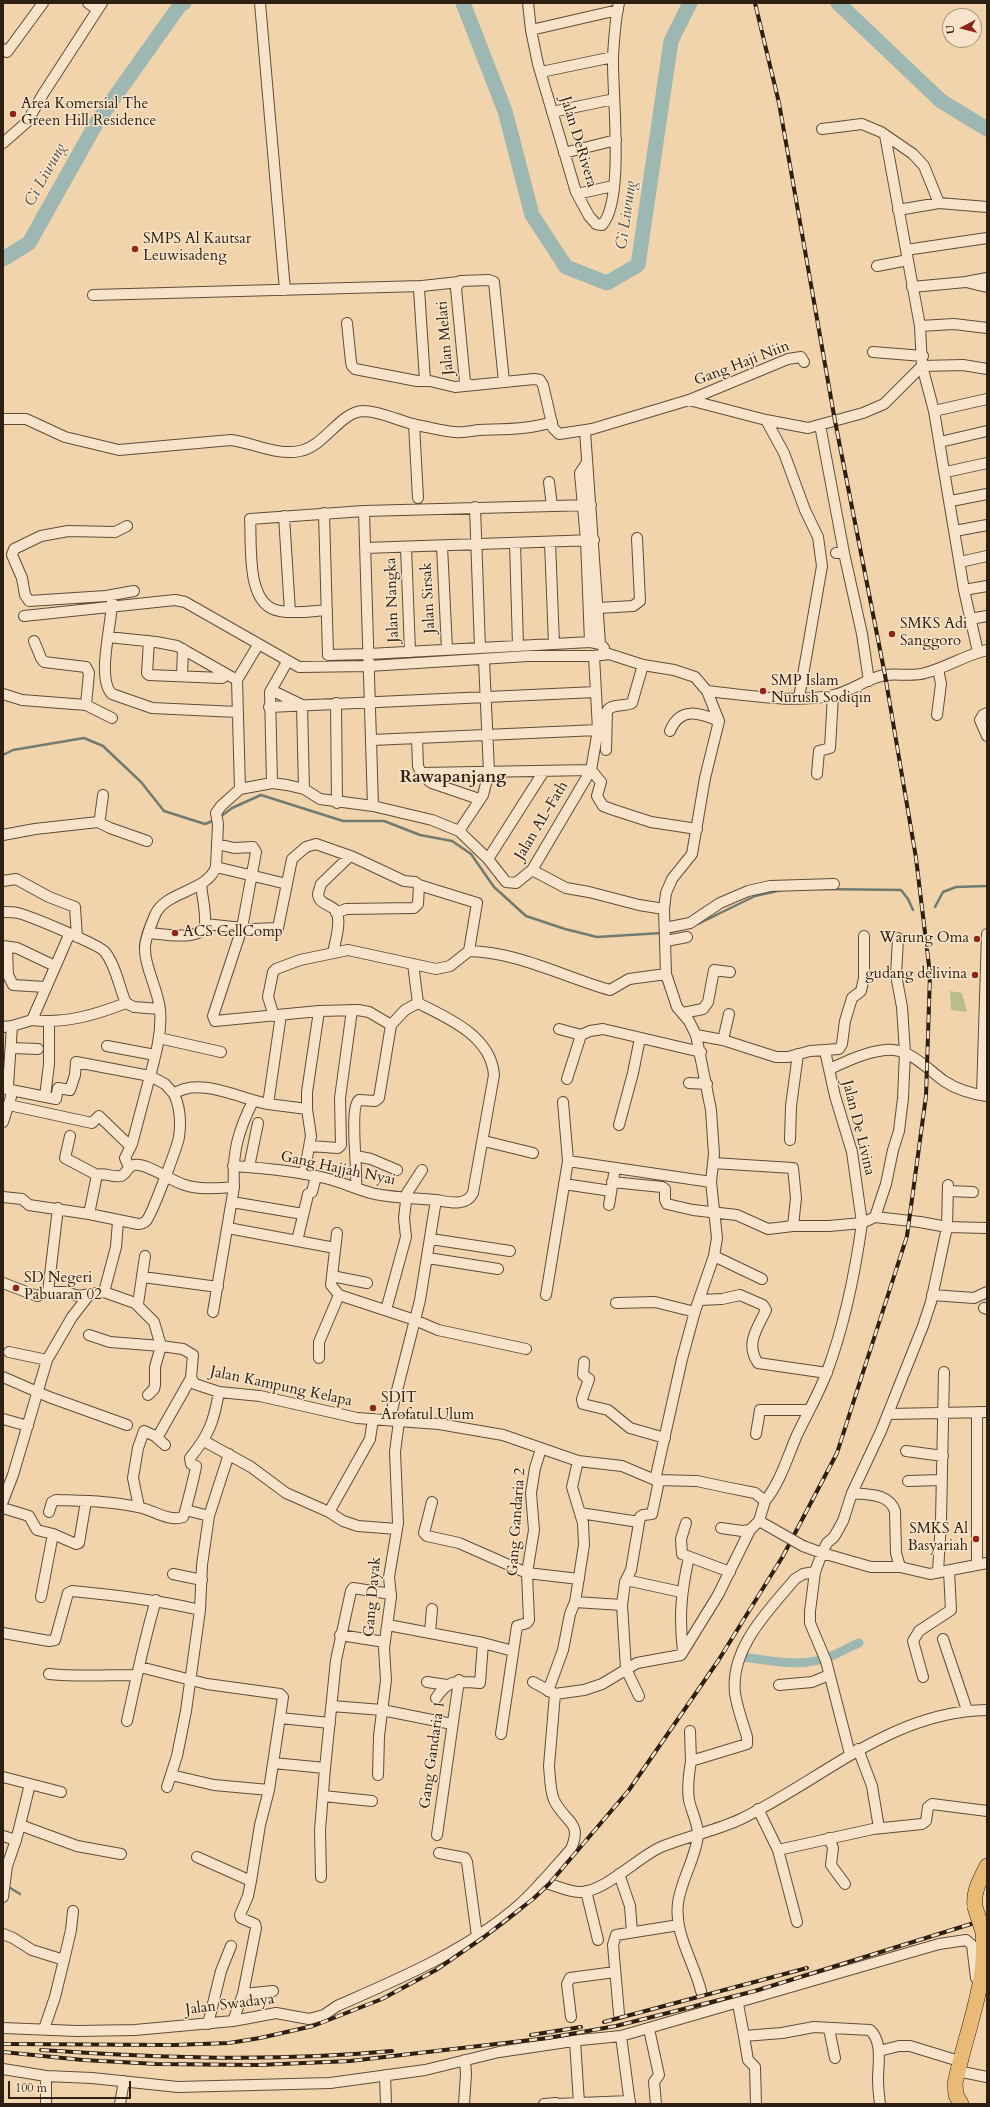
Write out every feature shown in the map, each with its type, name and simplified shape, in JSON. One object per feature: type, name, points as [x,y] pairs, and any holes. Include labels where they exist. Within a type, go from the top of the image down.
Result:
[{"type":"main road","points":[[960,2104],[956,2095],[955,2084],[958,2066],[982,1980],[984,1946],[983,1932],[975,1906],[974,1897],[976,1888],[987,1866]]},
{"type":"street","points":[[4,53],[43,3]]},
{"type":"street","points":[[3,143],[17,133],[28,122],[43,94],[100,6],[88,3]]},
{"type":"street","points":[[260,3],[285,290]]},
{"type":"street","name":"Jalan DeRivera","points":[[528,3],[531,30],[541,72],[577,194],[589,216],[596,224],[602,225],[606,221],[610,209],[613,186],[616,140],[613,57],[619,6]]},
{"type":"street","points":[[531,30],[619,6]]},
{"type":"street","points":[[541,72],[613,57]]},
{"type":"street","points":[[552,112],[614,99]]},
{"type":"street","points":[[822,129],[862,124],[872,127],[885,135],[913,154],[924,166],[940,203]]},
{"type":"street","points":[[707,691],[799,698],[832,695],[847,692],[885,675],[922,674],[982,651],[970,620],[964,590],[946,472],[923,361],[920,326],[885,135]]},
{"type":"street","points":[[564,153],[616,140]]},
{"type":"street","points":[[577,194],[613,186]]},
{"type":"street","points":[[898,210],[940,203],[987,206]]},
{"type":"street","points":[[877,266],[907,255],[987,238]]},
{"type":"street","points":[[912,287],[966,282],[987,278]]},
{"type":"street","points":[[93,295],[457,285],[490,280],[494,282],[504,382]]},
{"type":"street","points":[[966,282],[987,287]]},
{"type":"street","name":"Jalan Melati","points":[[457,285],[465,382],[468,384]]},
{"type":"street","points":[[422,286],[418,292],[425,381]]},
{"type":"street","points":[[347,323],[352,366],[355,369],[456,387],[468,384],[534,379],[540,380],[543,385],[555,432],[559,434],[586,431],[689,400],[799,427],[820,426],[884,404],[923,361]]},
{"type":"street","points":[[920,326],[954,324],[987,328]]},
{"type":"street","points":[[873,352],[923,361],[987,369]]},
{"type":"street","name":"Gang Haji Niin","points":[[689,400],[788,360],[801,357],[804,362]]},
{"type":"street","points":[[934,411],[987,400]]},
{"type":"street","points":[[3,419],[26,419],[65,436],[110,449],[129,450],[231,440],[248,442],[281,452],[292,452],[311,447],[323,439],[346,418],[357,412],[374,413],[414,424],[457,432],[535,427],[552,422]]},
{"type":"street","points":[[766,420],[791,469],[805,510],[818,537],[821,555],[822,566],[799,698]]},
{"type":"street","points":[[414,424],[418,498]]},
{"type":"street","points":[[820,426],[840,553],[862,634],[869,681]]},
{"type":"street","points":[[586,431],[586,464],[580,473],[587,505],[599,608],[600,644]]},
{"type":"street","points":[[940,442],[987,431]]},
{"type":"street","points":[[946,472],[987,463]]},
{"type":"street","points":[[549,482],[552,506]]},
{"type":"street","points":[[951,501],[987,494]]},
{"type":"street","points":[[327,610],[290,612],[280,611],[270,608],[260,598],[253,579],[250,519],[364,511],[587,505]]},
{"type":"street","points":[[475,507],[480,648]]},
{"type":"street","points":[[364,511],[373,806]]},
{"type":"street","points":[[324,513],[328,655],[369,660],[484,660],[528,656],[594,656],[609,654],[643,665],[688,673],[696,677],[707,691],[719,721],[705,778],[692,854],[688,862],[672,879],[666,893],[664,909],[666,934],[666,974],[677,1007],[689,1021],[696,1035],[707,1084],[711,1110],[713,1163],[711,1182],[717,1238],[714,1256],[695,1312],[682,1359],[665,1438],[652,1514],[641,1516],[631,1570],[626,1580],[622,1605],[626,1669],[639,1696]]},
{"type":"street","points":[[284,516],[290,612]]},
{"type":"street","points":[[955,531],[987,524]]},
{"type":"street","points":[[127,526],[115,532],[68,531],[41,536],[14,549],[12,555],[22,578],[26,599],[29,601],[181,601],[287,662],[299,667],[369,660],[410,652],[590,642],[600,644],[609,654]]},
{"type":"street","points":[[599,608],[633,606],[640,601],[637,538]]},
{"type":"street","points":[[365,548],[406,548],[590,540]]},
{"type":"street","points":[[590,540],[590,642]]},
{"type":"street","points":[[550,542],[554,644]]},
{"type":"street","points":[[515,543],[522,646],[528,656]]},
{"type":"street","name":"Jalan Sirsak","points":[[442,546],[447,650]]},
{"type":"street","name":"Jalan Nangka","points":[[406,548],[410,652]]},
{"type":"street","points":[[960,562],[987,556]]},
{"type":"street","points":[[964,590],[987,586]]},
{"type":"street","points":[[24,616],[112,601],[134,591]]},
{"type":"street","points":[[112,601],[105,683],[107,690],[112,694],[152,708],[237,712]]},
{"type":"street","points":[[970,620],[987,616]]},
{"type":"street","points":[[108,637],[170,643],[237,680]]},
{"type":"street","points":[[34,641],[44,662],[86,667],[89,674],[86,705]]},
{"type":"street","points":[[149,641],[147,673],[222,678],[226,675]]},
{"type":"street","points":[[129,1167],[124,1158],[130,1146],[159,1038],[160,1009],[156,988],[145,952],[149,933],[155,914],[161,908],[184,891],[201,884],[210,877],[216,867],[218,824],[216,813],[224,803],[240,789],[237,680],[258,645]]},
{"type":"street","points":[[182,676],[183,649]]},
{"type":"street","name":"Jalan AL-Fath","points":[[240,789],[272,783],[304,789],[316,798],[337,803],[373,806],[432,820],[459,831],[488,859],[509,884],[516,883],[532,870],[590,770],[598,730],[594,656]]},
{"type":"street","points":[[459,831],[486,787],[488,772],[484,660]]},
{"type":"street","points":[[272,783],[269,707],[271,690],[287,662]]},
{"type":"street","points":[[606,750],[607,711],[613,706],[628,705],[632,703],[643,665]]},
{"type":"street","points":[[937,715],[941,684],[938,669]]},
{"type":"street","points":[[271,690],[302,705]]},
{"type":"street","points":[[269,707],[485,695],[596,692]]},
{"type":"street","points":[[3,694],[22,700],[86,705],[112,718]]},
{"type":"street","points":[[817,774],[819,751],[830,748],[832,695]]},
{"type":"street","points":[[336,703],[337,803]]},
{"type":"street","points":[[302,705],[304,789]]},
{"type":"street","points":[[670,731],[686,714],[699,712],[719,721]]},
{"type":"street","points":[[987,713],[983,715],[980,720],[987,736]]},
{"type":"street","points":[[372,740],[598,730]]},
{"type":"street","points":[[417,738],[418,766],[421,773],[590,770],[601,782],[597,796],[603,806],[651,822],[697,829]]},
{"type":"street","points":[[488,859],[544,771]]},
{"type":"street","points":[[427,773],[429,781],[432,783],[479,799]]},
{"type":"street","points":[[98,822],[100,818],[103,794]]},
{"type":"street","points":[[3,835],[35,829],[98,822],[110,828],[147,840]]},
{"type":"street","points":[[217,844],[234,848],[253,847],[256,852],[242,928],[214,1018],[217,1022],[319,1010],[363,1010],[391,1025]]},
{"type":"street","points":[[205,924],[275,930],[278,928],[292,859],[310,845],[316,844],[370,864],[404,881],[416,882],[419,885],[477,903],[469,952]]},
{"type":"street","points":[[333,953],[338,923],[336,913],[333,909],[320,901],[318,894],[321,884],[350,856]]},
{"type":"street","points":[[216,867],[288,884]]},
{"type":"street","points":[[532,870],[566,888],[590,892],[639,905],[664,909]]},
{"type":"street","points":[[3,880],[16,879],[60,902],[73,905],[75,907],[73,936],[55,966],[32,1020]]},
{"type":"street","points":[[149,933],[193,936],[201,932],[205,924],[201,884]]},
{"type":"street","points":[[666,934],[690,923],[720,903],[748,891],[770,886],[834,884]]},
{"type":"street","points":[[336,913],[346,909],[414,908],[418,904],[419,885]]},
{"type":"street","points":[[3,912],[17,912],[73,936],[91,942],[106,953],[126,1003],[134,1007],[160,1009]]},
{"type":"street","points":[[666,934],[687,937]]},
{"type":"street","points":[[984,1096],[987,934]]},
{"type":"street","points":[[696,1035],[723,1040],[782,1058],[816,1050],[825,1051],[839,1049],[842,1044],[845,1021],[852,998],[862,989],[865,974],[864,936]]},
{"type":"street","points":[[875,1217],[884,1190],[899,1131],[903,1098],[905,1053],[902,1007],[896,975],[898,938]]},
{"type":"street","points":[[45,987],[13,985],[8,975],[5,946],[16,948],[55,966]]},
{"type":"street","points":[[268,1104],[277,1015],[268,997],[273,972],[276,969],[293,962],[348,950],[436,969],[450,966],[469,952],[517,958],[610,990],[629,979],[666,974]]},
{"type":"street","points":[[356,1188],[358,1176],[355,1105],[359,1100],[375,1101],[380,1098],[391,1025],[405,1010],[418,1003],[413,964]]},
{"type":"street","points":[[682,1013],[703,1009],[708,1002],[714,970],[730,972]]},
{"type":"street","points":[[3,1122],[9,1105],[7,1089],[11,1048],[7,1026],[32,1020],[48,1022],[85,1017],[126,1003]]},
{"type":"street","name":"Gang Hajjah Nyai","points":[[233,1166],[316,1176],[356,1188],[406,1199],[464,1202],[470,1198],[474,1189],[484,1141],[486,1118],[494,1082],[494,1070],[486,1054],[475,1038],[460,1025],[418,1003]]},
{"type":"street","points":[[304,1174],[310,1146],[311,1130],[307,1109],[307,1092],[319,1010]]},
{"type":"street","points":[[310,1146],[338,1148],[341,1145],[340,1098],[352,1010]]},
{"type":"street","points":[[723,1040],[729,1014]]},
{"type":"street","points":[[45,1097],[49,1064],[48,1022]]},
{"type":"street","points":[[559,1029],[581,1035],[590,1031],[603,1029],[701,1052]]},
{"type":"street","points":[[567,1079],[581,1035]]},
{"type":"street","points":[[159,1038],[221,1052]]},
{"type":"street","points":[[620,1125],[634,1073],[640,1038]]},
{"type":"street","points":[[107,1046],[155,1055]]},
{"type":"street","points":[[11,1048],[38,1049],[35,1049]]},
{"type":"street","name":"Jalan De Livina","points":[[765,1501],[772,1492],[784,1468],[827,1373],[840,1334],[855,1277],[862,1223],[852,1152],[835,1096],[830,1069],[865,1054],[886,1050],[905,1053],[927,1067],[944,1081],[972,1094],[984,1096]]},
{"type":"street","points":[[825,1051],[830,1069]]},
{"type":"street","points":[[790,1140],[791,1106],[798,1054]]},
{"type":"street","points":[[3,1197],[22,1200],[29,1205],[58,1208],[118,1221],[138,1224],[146,1222],[179,1136],[179,1112],[174,1094],[165,1084],[150,1076],[76,1062],[75,1075],[70,1090],[58,1088],[56,1099],[7,1089]]},
{"type":"street","points":[[689,1083],[707,1084]]},
{"type":"street","points":[[174,1094],[186,1088],[211,1088],[253,1101],[307,1109]]},
{"type":"street","points":[[214,1312],[234,1187],[233,1166],[235,1145],[253,1101]]},
{"type":"street","points":[[546,1295],[568,1161],[563,1102]]},
{"type":"street","points":[[9,1105],[92,1123],[99,1116],[130,1146]]},
{"type":"street","points":[[249,1167],[258,1123]]},
{"type":"street","points":[[70,1136],[65,1158],[97,1175],[102,1173],[121,1176],[129,1167],[136,1164],[186,1186],[199,1188],[234,1187]]},
{"type":"street","points":[[484,1141],[533,1153]]},
{"type":"street","points":[[356,1156],[397,1170]]},
{"type":"street","points":[[568,1161],[711,1182]]},
{"type":"street","points":[[713,1163],[793,1168],[796,1198],[792,1226]]},
{"type":"street","points":[[609,1205],[613,1168]]},
{"type":"street","points":[[386,1310],[406,1237],[404,1218],[406,1199],[410,1187],[422,1170]]},
{"type":"street","points":[[89,1214],[97,1175]]},
{"type":"street","points":[[297,1241],[308,1194],[312,1192],[316,1176]]},
{"type":"street","points":[[564,1184],[611,1187],[662,1187],[665,1189],[665,1200],[667,1204],[737,1215],[768,1230],[792,1226],[829,1226],[862,1223],[875,1217],[910,1220],[946,1227],[987,1228]]},
{"type":"street","points":[[879,1828],[872,1786],[854,1752],[824,1656],[810,1623],[815,1572],[822,1552],[839,1528],[852,1493],[888,1414],[923,1326],[932,1295],[946,1227],[948,1188],[973,1192]]},
{"type":"street","name":"Gang Dayak","points":[[378,1775],[382,1710],[386,1680],[385,1642],[391,1594],[389,1577],[398,1523],[395,1420],[391,1414],[415,1320],[428,1258],[436,1200]]},
{"type":"street","points":[[232,1202],[303,1214]]},
{"type":"street","points":[[48,1292],[58,1208]]},
{"type":"street","points":[[104,1292],[116,1247],[118,1221]]},
{"type":"street","points":[[228,1228],[335,1248]]},
{"type":"street","points":[[337,1233],[332,1285],[339,1296],[386,1310],[438,1330],[526,1349]]},
{"type":"street","points":[[431,1239],[510,1251]]},
{"type":"street","points":[[138,1304],[145,1256]]},
{"type":"street","points":[[714,1256],[762,1279]]},
{"type":"street","points":[[428,1258],[498,1269]]},
{"type":"street","points":[[332,1276],[367,1283]]},
{"type":"street","points":[[143,1277],[218,1287]]},
{"type":"street","points":[[3,1283],[37,1296],[48,1292],[89,1295],[104,1292],[138,1304],[154,1322],[161,1346],[155,1367],[154,1389],[148,1394]]},
{"type":"street","points":[[932,1295],[974,1298],[987,1292]]},
{"type":"street","points":[[3,1501],[39,1391],[47,1360],[69,1322],[89,1295]]},
{"type":"street","points":[[699,1300],[722,1299],[740,1295],[763,1305],[766,1310],[752,1341],[752,1353],[758,1363],[827,1373]]},
{"type":"street","points":[[319,1358],[319,1342],[339,1296]]},
{"type":"street","points":[[616,1303],[655,1302],[695,1312]]},
{"type":"street","points":[[89,1335],[110,1342],[161,1346]]},
{"type":"street","name":"Jalan Kampung Kelapa","points":[[161,1346],[191,1353],[194,1358],[191,1378],[195,1384],[219,1392],[252,1394],[341,1416],[373,1420],[395,1420],[439,1424],[503,1435],[578,1461],[622,1466],[657,1480],[702,1482],[755,1493],[765,1501]]},
{"type":"street","points":[[8,1352],[47,1360]]},
{"type":"street","points":[[584,1362],[583,1375],[589,1380],[582,1399],[583,1404],[608,1410],[630,1428],[665,1438]]},
{"type":"street","points":[[938,1572],[943,1456],[944,1372]]},
{"type":"street","points":[[3,1377],[126,1425]]},
{"type":"street","points":[[157,1438],[191,1378]]},
{"type":"street","points":[[49,1512],[52,1502],[56,1500],[86,1501],[139,1507],[174,1518],[183,1517],[186,1510],[190,1485],[196,1470],[196,1466],[191,1464],[190,1458],[204,1441],[215,1415],[219,1392]]},
{"type":"street","points":[[756,1434],[760,1410],[809,1410]]},
{"type":"street","points":[[763,1523],[803,1546],[871,1567],[900,1567],[930,1574],[982,1564],[982,1412],[888,1414]]},
{"type":"street","points":[[3,1419],[28,1426]]},
{"type":"street","points":[[329,1512],[370,1439],[373,1420]]},
{"type":"street","points":[[139,1507],[133,1478],[138,1448],[144,1431],[157,1438],[165,1445]]},
{"type":"street","points":[[204,1441],[250,1467],[286,1493],[329,1512],[343,1521],[358,1526],[396,1529]]},
{"type":"street","name":"Gang Gandaria 2","points":[[501,1734],[517,1626],[527,1623],[528,1620],[527,1573],[534,1530],[531,1502],[533,1473],[541,1449]]},
{"type":"street","points":[[906,1451],[943,1456]]},
{"type":"street","points":[[167,1787],[186,1711],[200,1610],[202,1566],[209,1516],[229,1454]]},
{"type":"street","points":[[552,1693],[570,1614],[575,1602],[584,1546],[580,1513],[572,1487],[578,1461]]},
{"type":"street","points":[[908,1481],[941,1480]]},
{"type":"street","points":[[852,1493],[877,1496],[890,1501],[893,1505],[896,1511],[896,1553],[900,1567]]},
{"type":"street","points":[[3,1508],[29,1516],[34,1527],[38,1530],[53,1534],[76,1544],[79,1543],[86,1501]]},
{"type":"street","points":[[763,1523],[765,1501]]},
{"type":"street","points":[[432,1502],[424,1533],[427,1536],[459,1543],[527,1573],[579,1579]]},
{"type":"street","points":[[186,1510],[209,1516]]},
{"type":"street","points":[[580,1513],[639,1522]]},
{"type":"street","points":[[686,1523],[681,1539],[681,1552],[689,1557],[730,1572]]},
{"type":"street","points":[[721,1528],[742,1531],[750,1530],[763,1523]]},
{"type":"street","points":[[533,1682],[552,1693],[584,1690],[602,1684],[637,1663],[678,1657],[683,1652],[730,1572],[750,1530]]},
{"type":"street","points":[[41,1597],[53,1534]]},
{"type":"street","points":[[683,1652],[681,1629],[681,1592],[689,1557]]},
{"type":"street","points":[[923,1677],[913,1641],[919,1631],[951,1610],[949,1571]]},
{"type":"street","points":[[691,1761],[747,1744],[747,1737],[735,1693],[735,1680],[740,1657],[756,1628],[795,1579],[803,1574],[815,1572]]},
{"type":"street","points":[[173,1574],[202,1580]]},
{"type":"street","points":[[626,1580],[681,1592]]},
{"type":"street","points":[[321,1877],[319,1847],[330,1723],[340,1635],[350,1590],[353,1588],[391,1594]]},
{"type":"street","points":[[3,1633],[49,1641],[55,1640],[68,1593],[72,1591],[156,1600],[200,1610]]},
{"type":"street","points":[[127,1721],[139,1671],[142,1648],[156,1600]]},
{"type":"street","points":[[575,1602],[622,1605]]},
{"type":"street","points":[[430,1633],[432,1609]]},
{"type":"street","points":[[388,1625],[483,1643],[513,1651]]},
{"type":"street","points":[[340,1635],[385,1642]]},
{"type":"street","points":[[943,1639],[967,1710]]},
{"type":"street","points":[[436,1698],[447,1685],[459,1680],[480,1683],[483,1643]]},
{"type":"street","points":[[49,1674],[87,1677],[139,1671],[282,1695],[283,1697],[269,1790],[260,1825],[248,1896],[240,1915],[241,1918],[255,1924],[256,1928],[243,1994],[233,2022]]},
{"type":"street","points":[[779,1684],[812,1682],[829,1675]]},
{"type":"street","name":"Gang Gandaria 1","points":[[437,1835],[459,1680]]},
{"type":"street","points":[[427,1682],[447,1685]]},
{"type":"street","name":"Jalan Swadaya","points":[[3,2028],[135,2030],[233,2022],[276,2013],[302,2019],[320,2017],[337,2006],[438,1960],[477,1936],[519,1904],[571,1849],[576,1838],[573,1824],[562,1814],[553,1799],[549,1766],[552,1693]]},
{"type":"street","points":[[332,1706],[382,1710],[452,1724]]},
{"type":"street","points":[[541,1882],[572,1890],[586,1891],[619,1874],[658,1849],[732,1823],[781,1798],[854,1752],[933,1716],[967,1710],[987,1710]]},
{"type":"street","points":[[280,1718],[330,1723]]},
{"type":"street","points":[[690,1731],[691,1761],[689,1797],[698,1834],[692,1862],[682,1886],[678,1903],[679,1925],[701,1991]]},
{"type":"street","points":[[273,1763],[326,1768]]},
{"type":"street","points":[[171,1775],[214,1785],[269,1790]]},
{"type":"street","points":[[3,1777],[61,1792]]},
{"type":"street","points":[[4,1894],[7,1878],[7,1866],[16,1840],[30,1784]]},
{"type":"street","points":[[323,1796],[372,1800]]},
{"type":"street","points":[[778,1850],[879,1828],[925,1823],[928,1807],[932,1804],[987,1811]]},
{"type":"street","points":[[758,1809],[778,1850],[798,1922]]},
{"type":"street","points":[[20,1825],[77,1846],[122,1854]]},
{"type":"street","points":[[3,1836],[16,1840]]},
{"type":"street","points":[[829,1838],[833,1848],[832,1869],[845,1884]]},
{"type":"street","points":[[439,1853],[465,1858],[467,1862],[477,1936]]},
{"type":"street","points":[[197,1857],[251,1881]]},
{"type":"street","points":[[619,1874],[630,1906],[632,1932]]},
{"type":"street","points":[[586,1891],[598,1940]]},
{"type":"street","points":[[44,2029],[55,1997],[71,1930],[73,1911]]},
{"type":"street","points":[[619,2014],[614,1939],[620,1934],[679,1925]]},
{"type":"street","points":[[3,1934],[13,1938],[32,1950],[64,1960]]},
{"type":"street","points":[[3,2069],[46,2076],[124,2081],[178,2087],[217,2084],[273,2086],[330,2082],[425,2070],[499,2052],[621,2036],[738,2004],[939,1944],[966,1940],[972,1945],[976,1983],[982,1980]]},
{"type":"street","points":[[208,2024],[222,1971],[231,1946]]},
{"type":"street","points":[[571,2017],[567,1984],[570,1978],[615,1972]]},
{"type":"street","points":[[243,1994],[273,1991]]},
{"type":"street","points":[[738,2004],[748,2060],[755,2067],[756,2104]]},
{"type":"street","points":[[744,2036],[782,2033],[814,2027],[870,2030],[874,2033],[879,2051],[878,2078],[880,2104]]},
{"type":"street","points":[[649,2029],[659,2075],[654,2082],[656,2104]]},
{"type":"street","points":[[829,2029],[835,2058]]},
{"type":"street","points":[[544,2104],[630,2102],[621,2036]]},
{"type":"street","points":[[575,2041],[579,2103]]},
{"type":"street","points":[[879,2051],[899,2046],[910,2046],[985,2076]]},
{"type":"street","points":[[464,2104],[466,2074],[465,2060]]},
{"type":"street","points":[[385,2074],[386,2104]]},
{"type":"street","points":[[46,2076],[46,2104]]},
{"type":"street","points":[[120,2104],[124,2081]]},
{"type":"green space","points":[[950,991],[962,993],[967,1012],[951,1010]]},
{"type":"waterway","name":"Ci Liwung","points":[[3,259],[29,243],[97,122],[180,5],[184,3]]},
{"type":"waterway","name":"Ci Liwung","points":[[463,3],[505,111],[532,215],[566,267],[607,283],[638,265],[671,41],[690,3]]},
{"type":"waterway","name":"Ci Liwung","points":[[838,3],[941,101],[987,129]]},
{"type":"waterway","points":[[3,755],[13,750],[84,738],[103,746],[141,782],[164,811],[205,824],[215,820]]},
{"type":"waterway","points":[[220,817],[232,808],[261,795],[343,821],[384,821],[420,835],[452,841],[471,854],[494,887],[526,916],[565,929],[597,937],[662,933]]},
{"type":"waterway","points":[[935,907],[943,892],[956,887],[987,886]]},
{"type":"waterway","points":[[818,889],[901,890],[908,899],[913,910]]},
{"type":"waterway","points":[[698,924],[755,896],[782,890]]},
{"type":"waterway","points":[[667,933],[678,930]]},
{"type":"waterway","points":[[743,1657],[799,1663],[810,1662],[821,1660],[859,1643]]},
{"type":"waterway","points":[[7,1886],[20,1894]]},
{"type":"railway","points":[[3,2044],[174,2045],[229,2043],[260,2038],[313,2026],[382,1999],[436,1970],[484,1937],[533,1899],[549,1884],[629,1790],[718,1661],[783,1556],[837,1453],[907,1236],[926,1096],[930,974],[916,858],[885,675],[835,421],[779,103],[755,3]]},
{"type":"railway","points":[[3,2052],[83,2060],[157,2064],[258,2065],[350,2061],[548,2038],[616,2026],[755,1991],[987,1919]]},
{"type":"railway","points":[[604,2022],[807,1968]]},
{"type":"railway","points":[[531,2035],[581,2027]]},
{"type":"railway","points":[[41,2050],[217,2058],[304,2057],[392,2051]]},
{"type":"place","name":"Area Komersial The Green Hill Residence","points":[[13,114]]},
{"type":"place","name":"SMPS Al Kautsar Leuwisadeng","points":[[135,249]]},
{"type":"place","name":"SMKS Adi Sanggoro","points":[[892,634]]},
{"type":"place","name":"SMP Islam Nurush Sodiqin","points":[[763,691]]},
{"type":"place","name":"ACS CellComp","points":[[175,933]]},
{"type":"place","name":"Warung Oma","points":[[977,939]]},
{"type":"place","name":"gudang delivina","points":[[975,975]]},
{"type":"place","name":"SD Negeri Pabuaran 02","points":[[16,1288]]},
{"type":"place","name":"SDIT Arofatul Ulum","points":[[373,1408]]},
{"type":"place","name":"SMKS Al Basyariah","points":[[976,1539]]},
{"type":"district","name":"Rawapanjang","points":[[453,778]]}]
